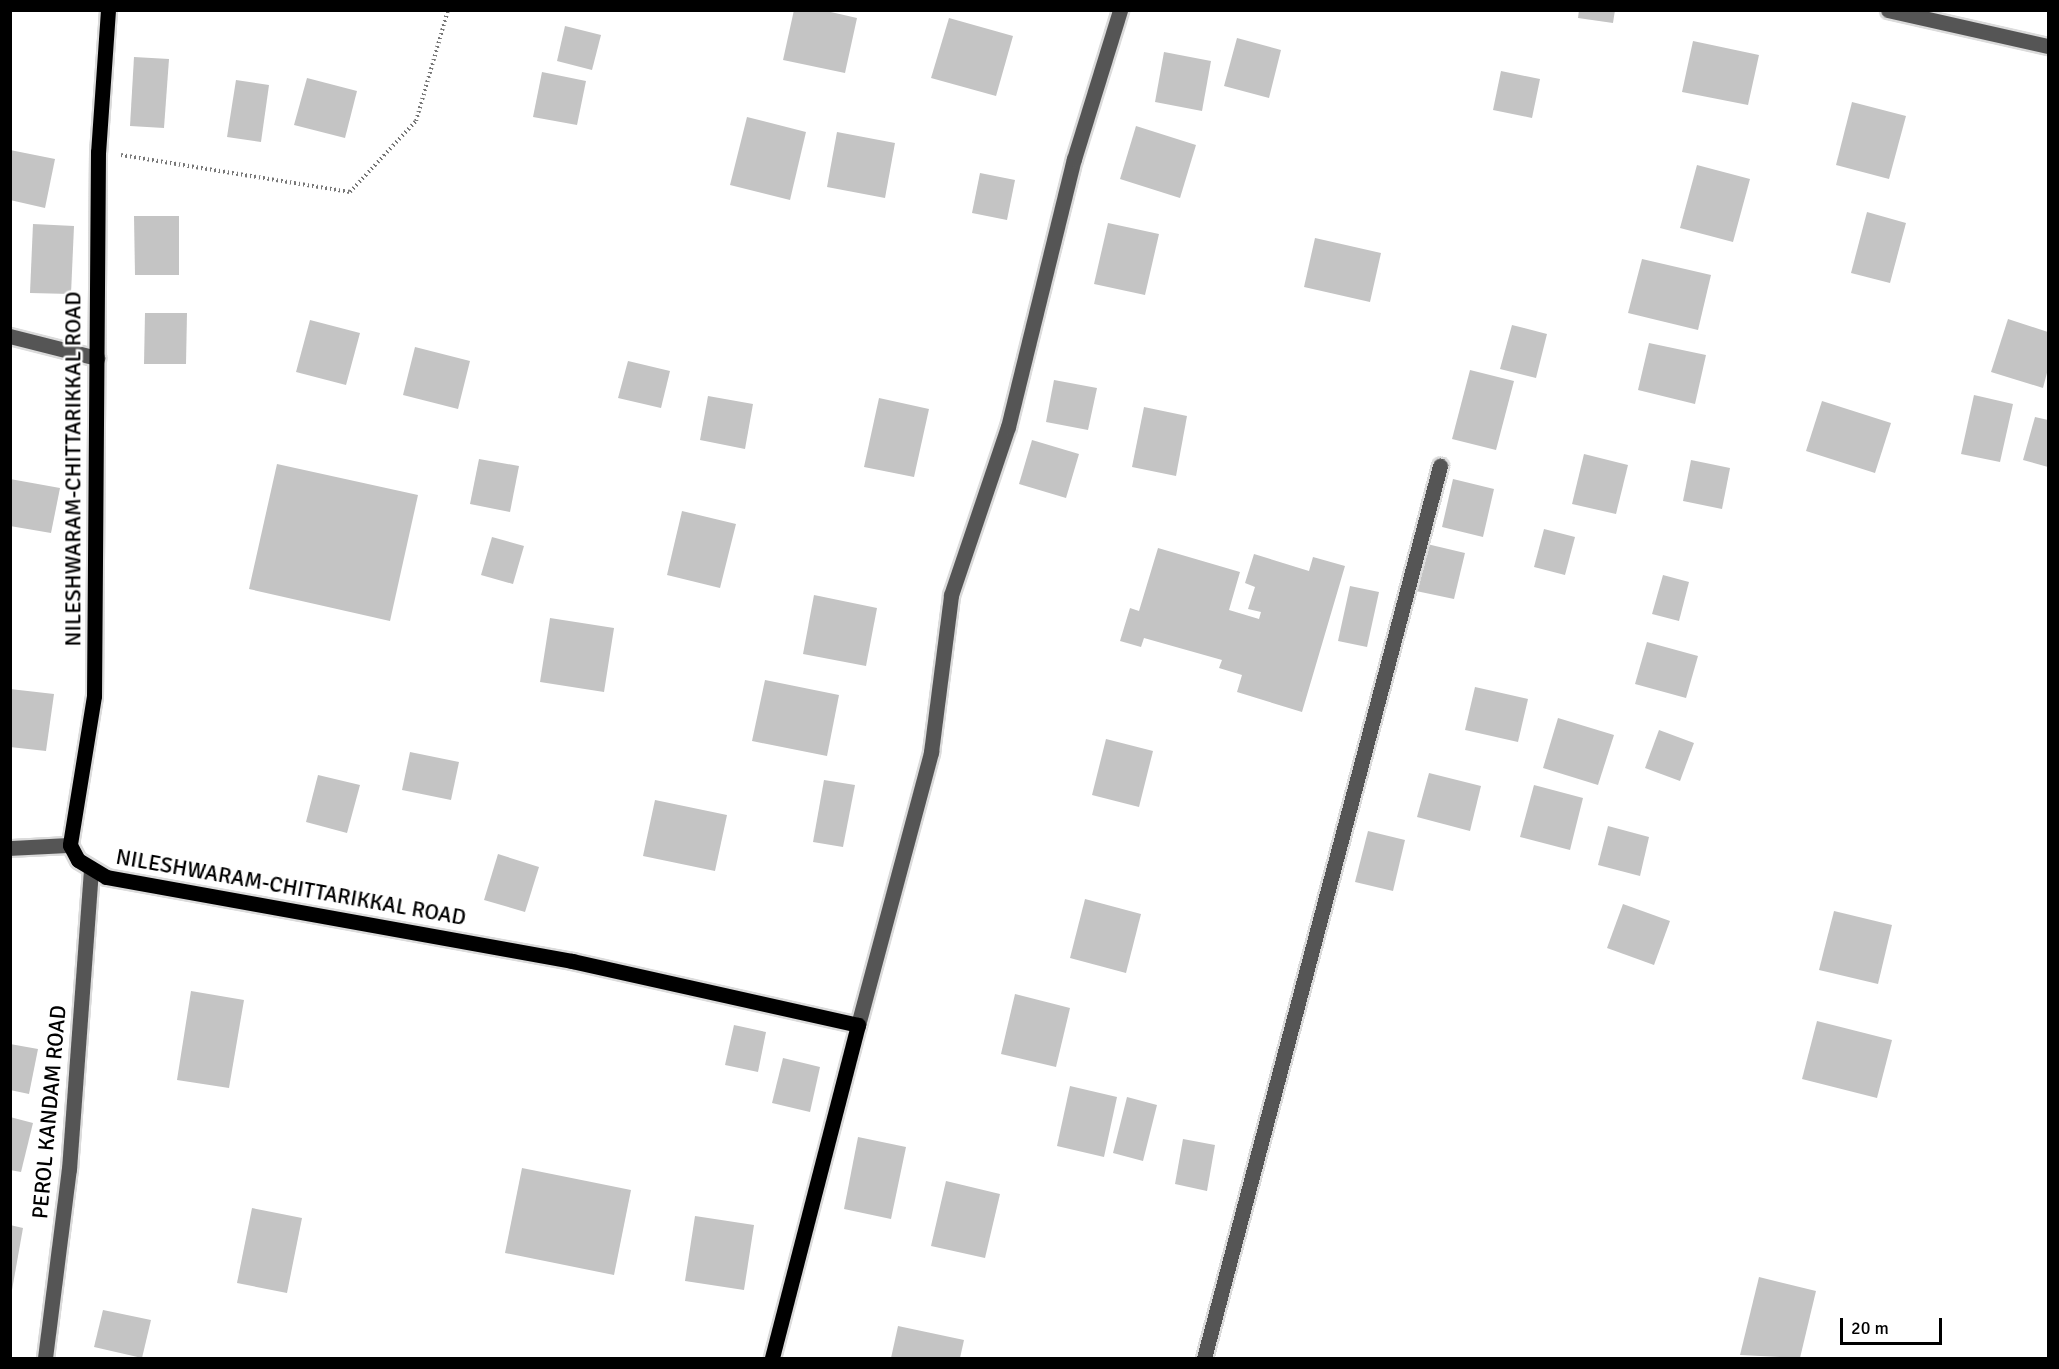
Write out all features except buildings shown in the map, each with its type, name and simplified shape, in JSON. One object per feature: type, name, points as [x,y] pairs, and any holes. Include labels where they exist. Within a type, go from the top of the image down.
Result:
[{"type":"main road","name":"NILESHWARAM-CHITTARIKKAL ROAD","points":[[108,10],[98,152],[94,696],[70,845],[78,860],[91,870],[106,877],[572,961],[858,1024]]},
{"type":"main road","points":[[772,1359],[858,1024]]},
{"type":"street","points":[[858,1024],[931,752],[951,595],[1008,427],[1074,159],[1120,10]]},
{"type":"street","points":[[1888,10],[2049,46]]},
{"type":"street","points":[[10,336],[97,358]]},
{"type":"street","points":[[1204,1359],[1440,466]]},
{"type":"street","points":[[10,848],[70,845]]},
{"type":"street","name":"PEROL KANDAM ROAD","points":[[45,1359],[69,1169],[91,870]]},
{"type":"path","points":[[98,152],[350,192],[416,121],[448,10]]}]
